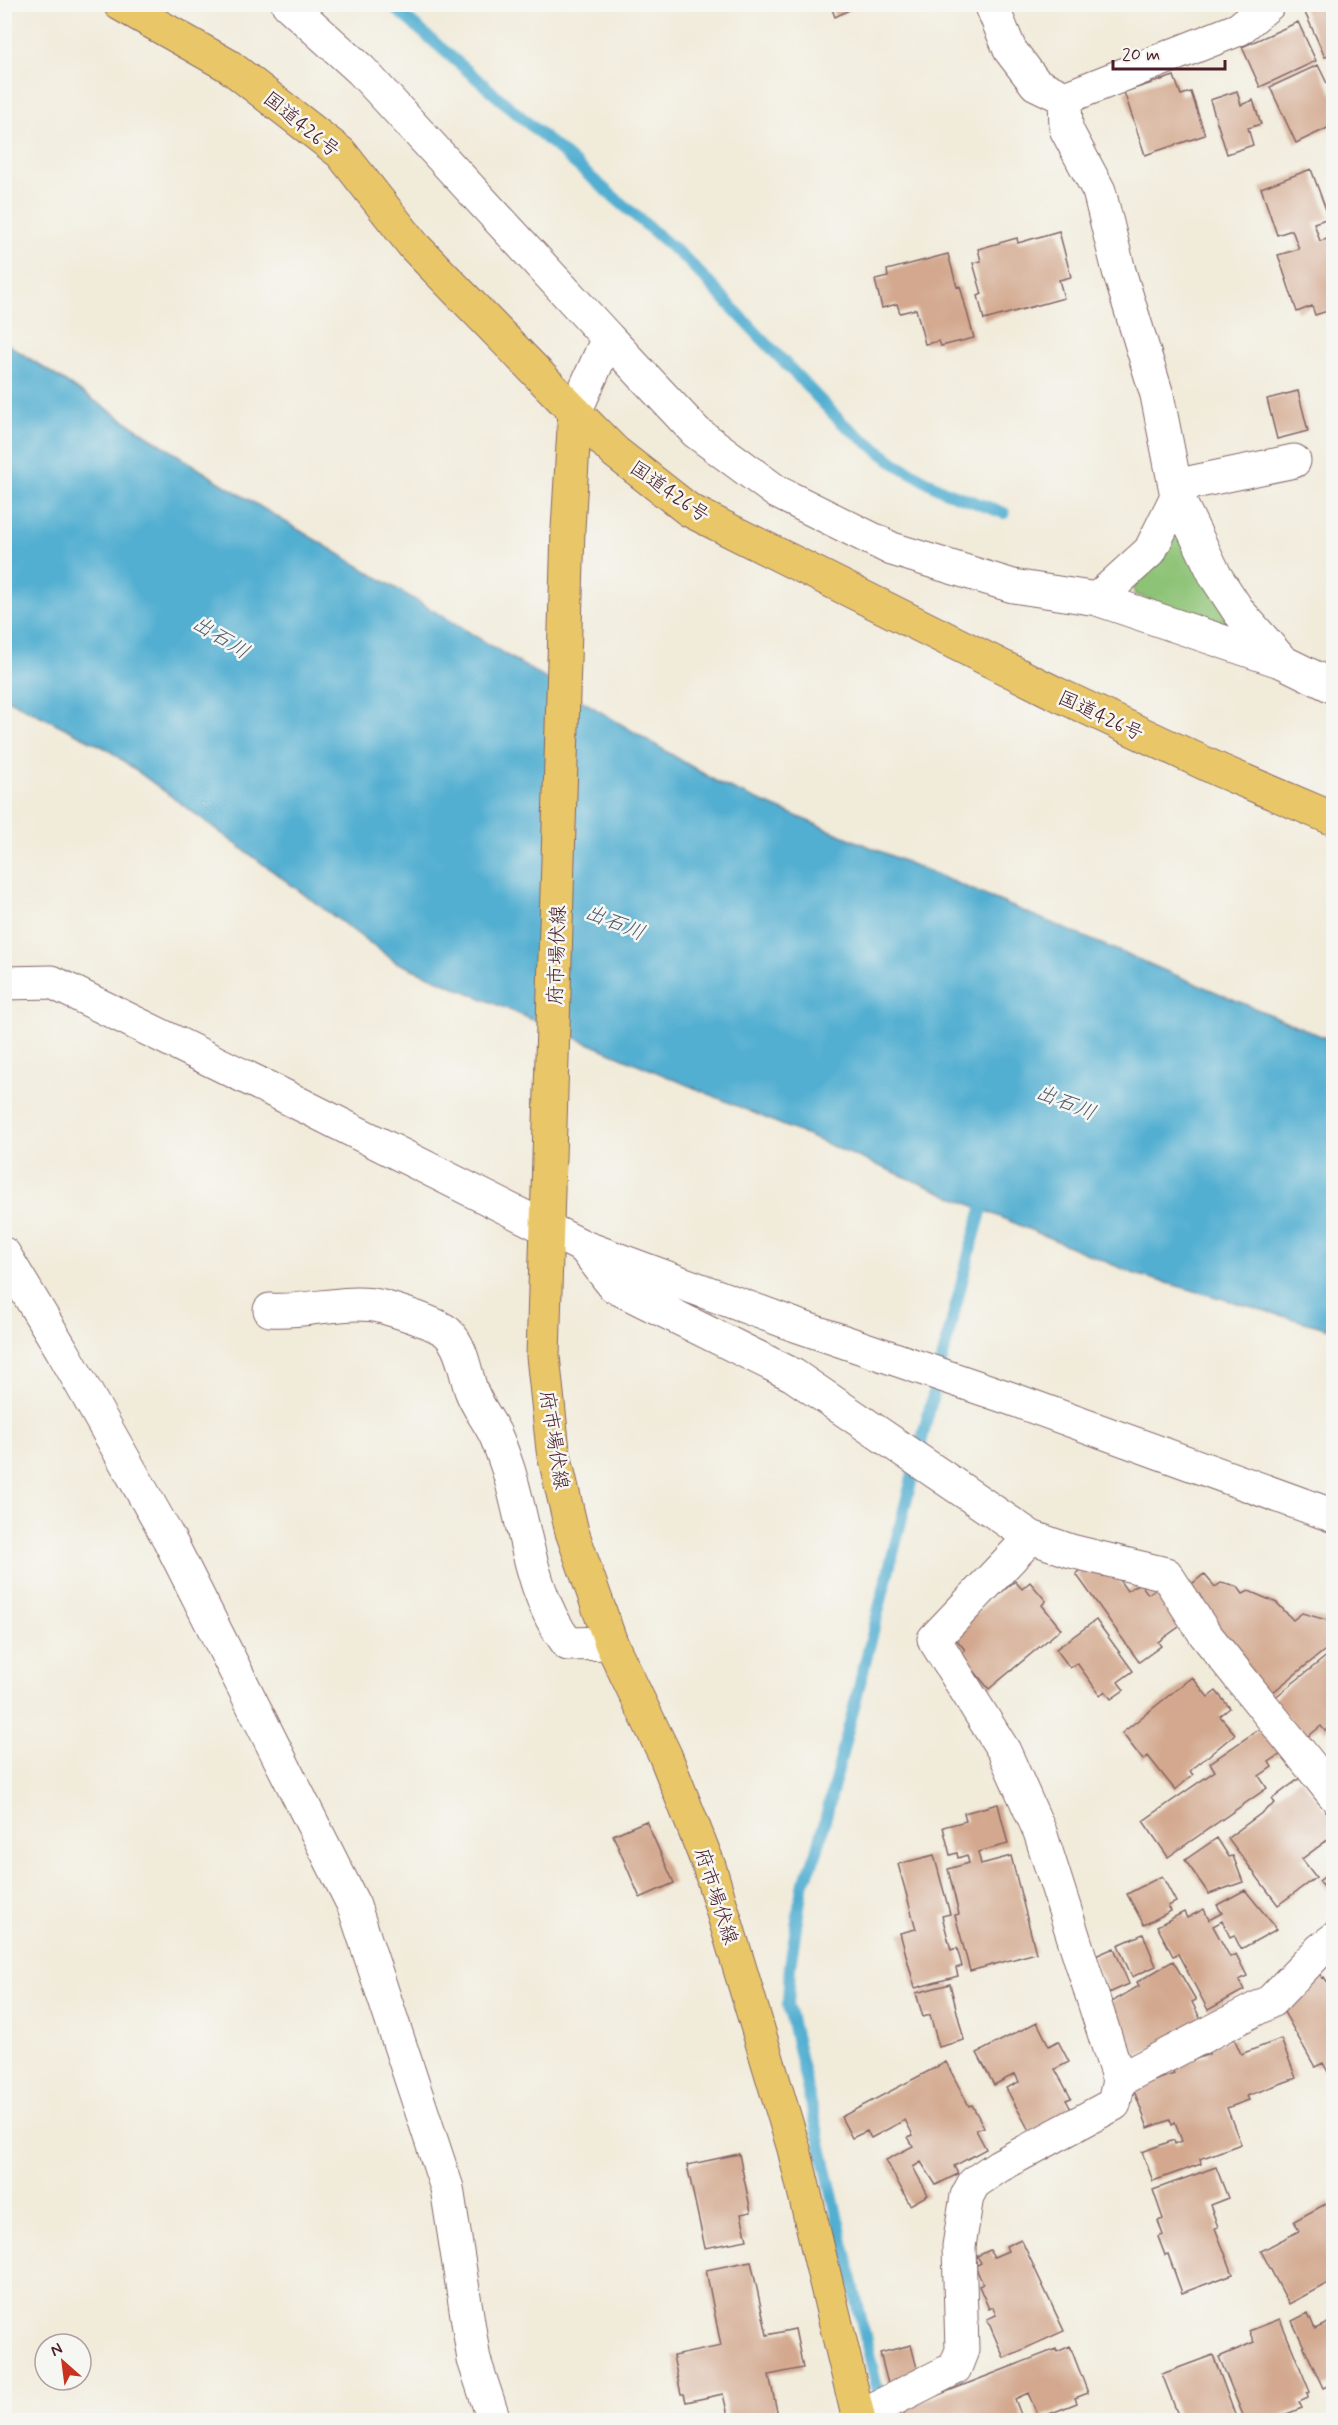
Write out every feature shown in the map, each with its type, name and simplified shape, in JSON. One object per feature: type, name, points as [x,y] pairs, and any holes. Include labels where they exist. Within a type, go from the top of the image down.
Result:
[{"type":"main road","name":"国道426号","points":[[120,4],[229,66],[341,153],[414,246],[575,412],[615,452],[689,510],[1053,692],[1221,771],[1334,819]]},
{"type":"main road","name":"府市場伏線","points":[[575,412],[568,529],[543,1356],[553,1450],[572,1532],[611,1643],[665,1755],[709,1866],[794,2149],[859,2419]]},
{"type":"street","points":[[288,4],[361,70],[696,432],[777,492],[892,549],[1013,586],[1098,599],[1283,662],[1334,687]]},
{"type":"street","points":[[991,4],[1010,50],[1036,84],[1065,98],[1239,29],[1269,4]]},
{"type":"street","points":[[1065,98],[1066,129],[1099,191],[1119,271],[1157,395],[1176,491],[1216,577],[1239,612],[1283,662]]},
{"type":"street","points":[[575,412],[608,338]]},
{"type":"street","points":[[1176,491],[1294,462]]},
{"type":"street","points":[[1098,599],[1150,551],[1176,491]]},
{"type":"street","points":[[4,983],[52,982],[584,1247],[795,1325],[1012,1399],[1334,1516]]},
{"type":"street","points":[[584,1247],[614,1286],[794,1375],[1031,1537],[1071,1551],[1166,1574],[1205,1634],[1334,1795]]},
{"type":"street","points":[[4,1254],[62,1350],[169,1539],[354,1906],[447,2188],[474,2360],[494,2421]]},
{"type":"street","points":[[270,1310],[287,1311],[332,1306],[382,1307],[437,1326],[448,1333],[460,1354],[472,1393],[496,1436],[508,1471],[534,1572],[557,1630],[568,1644],[611,1643]]},
{"type":"street","points":[[859,2419],[955,2368],[962,2350],[959,2246],[967,2196],[974,2183],[999,2166],[1114,2104],[1119,2080],[1040,1832],[1004,1750],[934,1639],[1031,1537]]},
{"type":"street","points":[[1119,2080],[1271,2001],[1321,1949],[1334,1939]]},
{"type":"green space","points":[[1176,532],[1241,632],[1135,595],[1133,588]]},
{"type":"water","name":"出石川","points":[[4,342],[216,480],[722,785],[1333,1041],[1333,1330],[1135,1274],[396,962],[107,749],[5,698]]},
{"type":"building","points":[[830,4],[861,4],[835,17]]},
{"type":"building","points":[[1334,4],[1334,53],[1325,57],[1302,6]]},
{"type":"building","points":[[1298,22],[1316,61],[1260,87],[1242,47]]},
{"type":"building","points":[[1318,65],[1334,98],[1334,125],[1296,143],[1270,87]]},
{"type":"building","points":[[1174,76],[1181,95],[1191,92],[1205,135],[1145,155],[1124,92]]},
{"type":"building","points":[[1237,91],[1241,105],[1253,100],[1261,124],[1248,128],[1253,145],[1227,154],[1210,100]]},
{"type":"building","points":[[1311,169],[1329,218],[1314,223],[1320,241],[1334,237],[1334,309],[1315,315],[1312,306],[1297,312],[1278,255],[1299,249],[1292,230],[1277,235],[1261,188]]},
{"type":"building","points":[[1059,231],[1071,277],[1059,280],[1064,298],[984,320],[978,296],[982,294],[973,263],[981,261],[978,249],[1017,238],[1018,243]]},
{"type":"building","points":[[948,254],[957,287],[960,286],[974,338],[941,346],[939,341],[925,344],[916,309],[900,313],[897,304],[882,308],[875,280],[888,277],[887,270]]},
{"type":"building","points":[[1298,391],[1308,431],[1277,439],[1267,399]]},
{"type":"building","points":[[1087,1566],[1115,1574],[1127,1591],[1140,1583],[1148,1594],[1157,1588],[1183,1624],[1158,1642],[1161,1646],[1139,1662],[1076,1574]]},
{"type":"building","points":[[1204,1574],[1215,1587],[1221,1583],[1238,1587],[1243,1594],[1249,1591],[1277,1603],[1293,1620],[1302,1613],[1334,1622],[1334,1643],[1268,1696],[1187,1588]]},
{"type":"building","points":[[1015,1581],[1022,1589],[1030,1582],[1046,1601],[1042,1605],[1061,1629],[989,1689],[960,1654],[965,1650],[952,1634]]},
{"type":"building","points":[[1096,1620],[1133,1671],[1118,1682],[1124,1690],[1111,1699],[1105,1691],[1100,1695],[1077,1663],[1070,1668],[1056,1649]]},
{"type":"building","points":[[1334,1650],[1334,1724],[1325,1731],[1321,1726],[1305,1739],[1273,1699]]},
{"type":"building","points":[[1192,1677],[1208,1697],[1216,1691],[1230,1708],[1220,1716],[1235,1734],[1190,1771],[1193,1775],[1175,1790],[1148,1756],[1143,1760],[1122,1733]]},
{"type":"building","points":[[1268,1723],[1287,1750],[1269,1762],[1272,1767],[1259,1776],[1267,1788],[1168,1857],[1143,1821],[1215,1771],[1210,1763]]},
{"type":"building","points":[[1300,1778],[1334,1821],[1334,1835],[1302,1859],[1316,1877],[1278,1905],[1228,1838],[1275,1803],[1272,1799]]},
{"type":"building","points":[[998,1804],[1008,1844],[978,1852],[981,1864],[1011,1856],[1036,1953],[970,1971],[955,1915],[959,1914],[948,1869],[969,1863],[967,1855],[958,1858],[957,1853],[950,1855],[943,1827],[966,1821],[964,1813]]},
{"type":"building","points":[[646,1821],[674,1883],[640,1898],[613,1835]]},
{"type":"building","points":[[1217,1838],[1229,1857],[1233,1856],[1243,1882],[1209,1894],[1185,1860]]},
{"type":"building","points":[[934,1855],[950,1914],[942,1916],[951,1950],[957,1948],[962,1966],[956,1968],[958,1976],[915,1988],[900,1933],[916,1929],[898,1864]]},
{"type":"building","points":[[1334,1869],[1334,1899],[1319,1881]]},
{"type":"building","points":[[1162,1876],[1176,1902],[1168,1906],[1171,1911],[1144,1925],[1127,1894]]},
{"type":"building","points":[[1245,1890],[1277,1929],[1241,1949],[1234,1935],[1230,1937],[1222,1921],[1213,1926],[1230,1957],[1236,1954],[1247,1976],[1239,1980],[1244,1990],[1208,2010],[1178,1954],[1173,1956],[1157,1926],[1184,1912],[1187,1918],[1204,1909],[1209,1920],[1222,1913],[1217,1905]]},
{"type":"building","points":[[1143,1934],[1156,1966],[1132,1977],[1118,1945]]},
{"type":"building","points":[[1114,1948],[1129,1984],[1109,1993],[1093,1957]]},
{"type":"building","points":[[1173,1961],[1196,2000],[1192,2002],[1201,2020],[1124,2064],[1108,2004],[1139,1986],[1137,1982]]},
{"type":"building","points":[[1318,1970],[1334,1992],[1334,2083],[1323,2063],[1315,2067],[1280,2005]]},
{"type":"building","points":[[950,1984],[964,2040],[939,2047],[930,2015],[923,2017],[916,1993]]},
{"type":"building","points":[[1037,2022],[1049,2046],[1058,2041],[1069,2062],[1055,2069],[1071,2098],[1066,2100],[1073,2113],[1031,2134],[1006,2088],[1019,2082],[1015,2074],[994,2085],[977,2053]]},
{"type":"building","points":[[1234,2038],[1241,2054],[1281,2039],[1296,2078],[1247,2096],[1249,2100],[1227,2108],[1241,2144],[1200,2159],[1201,2164],[1153,2181],[1142,2152],[1174,2140],[1175,2144],[1182,2141],[1175,2123],[1172,2125],[1170,2120],[1148,2128],[1133,2088],[1174,2074],[1172,2068],[1209,2054],[1207,2048]]},
{"type":"building","points":[[946,2062],[969,2106],[972,2105],[984,2127],[976,2130],[986,2149],[954,2166],[958,2174],[936,2185],[921,2162],[913,2167],[928,2195],[910,2205],[886,2160],[913,2146],[908,2137],[913,2135],[905,2120],[871,2138],[867,2131],[852,2138],[841,2117]]},
{"type":"building","points":[[739,2154],[751,2212],[741,2214],[747,2240],[705,2248],[687,2165]]},
{"type":"building","points":[[1216,2167],[1228,2198],[1210,2205],[1218,2227],[1215,2228],[1233,2274],[1182,2293],[1168,2254],[1165,2255],[1158,2237],[1163,2235],[1158,2221],[1163,2219],[1153,2190]]},
{"type":"building","points":[[1329,2202],[1334,2210],[1334,2284],[1330,2286],[1328,2283],[1289,2304],[1261,2251],[1299,2231],[1294,2221]]},
{"type":"building","points":[[1021,2239],[1064,2331],[1004,2358],[987,2319],[996,2315],[993,2307],[989,2309],[979,2286],[983,2284],[975,2266],[981,2263],[977,2256],[990,2250],[994,2257],[1008,2251],[1006,2246]]},
{"type":"building","points":[[751,2261],[767,2335],[795,2329],[803,2368],[769,2375],[779,2420],[729,2420],[723,2394],[686,2402],[684,2394],[681,2394],[673,2356],[721,2346],[706,2270]]},
{"type":"building","points":[[1308,2313],[1315,2329],[1334,2320],[1334,2383],[1323,2388],[1292,2321]]},
{"type":"building","points":[[1280,2319],[1310,2392],[1307,2393],[1308,2398],[1299,2402],[1302,2408],[1271,2420],[1245,2420],[1219,2357],[1254,2342],[1249,2331]]},
{"type":"building","points":[[911,2345],[919,2376],[888,2384],[880,2353]]},
{"type":"building","points":[[1070,2346],[1088,2393],[1075,2398],[1077,2403],[1039,2418],[1028,2393],[1015,2399],[1023,2420],[906,2420],[902,2409],[1056,2349],[1057,2352]]},
{"type":"building","points":[[1213,2355],[1237,2420],[1180,2420],[1162,2374]]},
{"type":"waterway","points":[[390,4],[688,261],[841,422],[896,464],[944,491],[1004,513]]},
{"type":"waterway","points":[[881,2405],[788,2005],[790,1966],[802,1887],[817,1852],[986,1195]]}]
